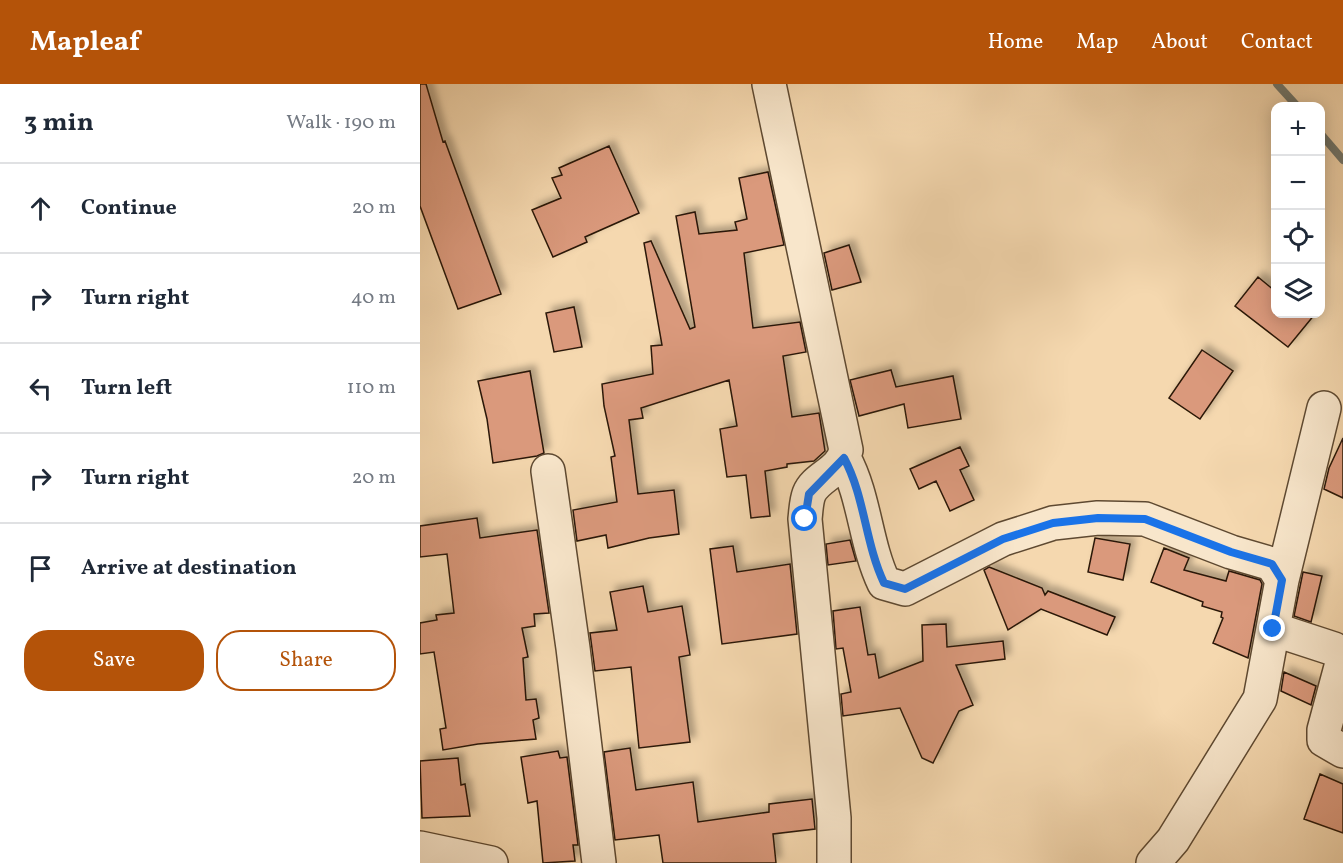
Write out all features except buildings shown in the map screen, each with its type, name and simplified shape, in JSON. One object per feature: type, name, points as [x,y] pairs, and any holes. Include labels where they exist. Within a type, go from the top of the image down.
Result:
[{"type":"street","points":[[769,84],[846,450],[844,458],[809,494],[805,519],[834,818],[834,863]]},
{"type":"street","points":[[1153,863],[1173,840],[1260,699],[1282,580],[1324,408]]},
{"type":"street","points":[[844,458],[854,475],[875,564],[884,583],[905,589],[1003,539],[1053,523],[1098,518],[1145,519],[1231,552],[1272,564],[1282,580]]},
{"type":"street","points":[[548,471],[573,648],[599,863]]},
{"type":"street","points":[[1273,629],[1334,649],[1341,654],[1342,663],[1324,730],[1324,740],[1343,751]]},
{"type":"street","points":[[420,848],[491,863]]},
{"type":"waterway","points":[[1277,84],[1293,102]]},
{"type":"waterway","points":[[1325,139],[1343,160]]},
{"type":"route","points":[[805,519],[809,494],[844,458],[854,475],[875,564],[884,583],[905,589],[1003,539],[1053,523],[1098,518],[1145,519],[1231,552],[1272,564],[1282,580],[1273,629]]}]
